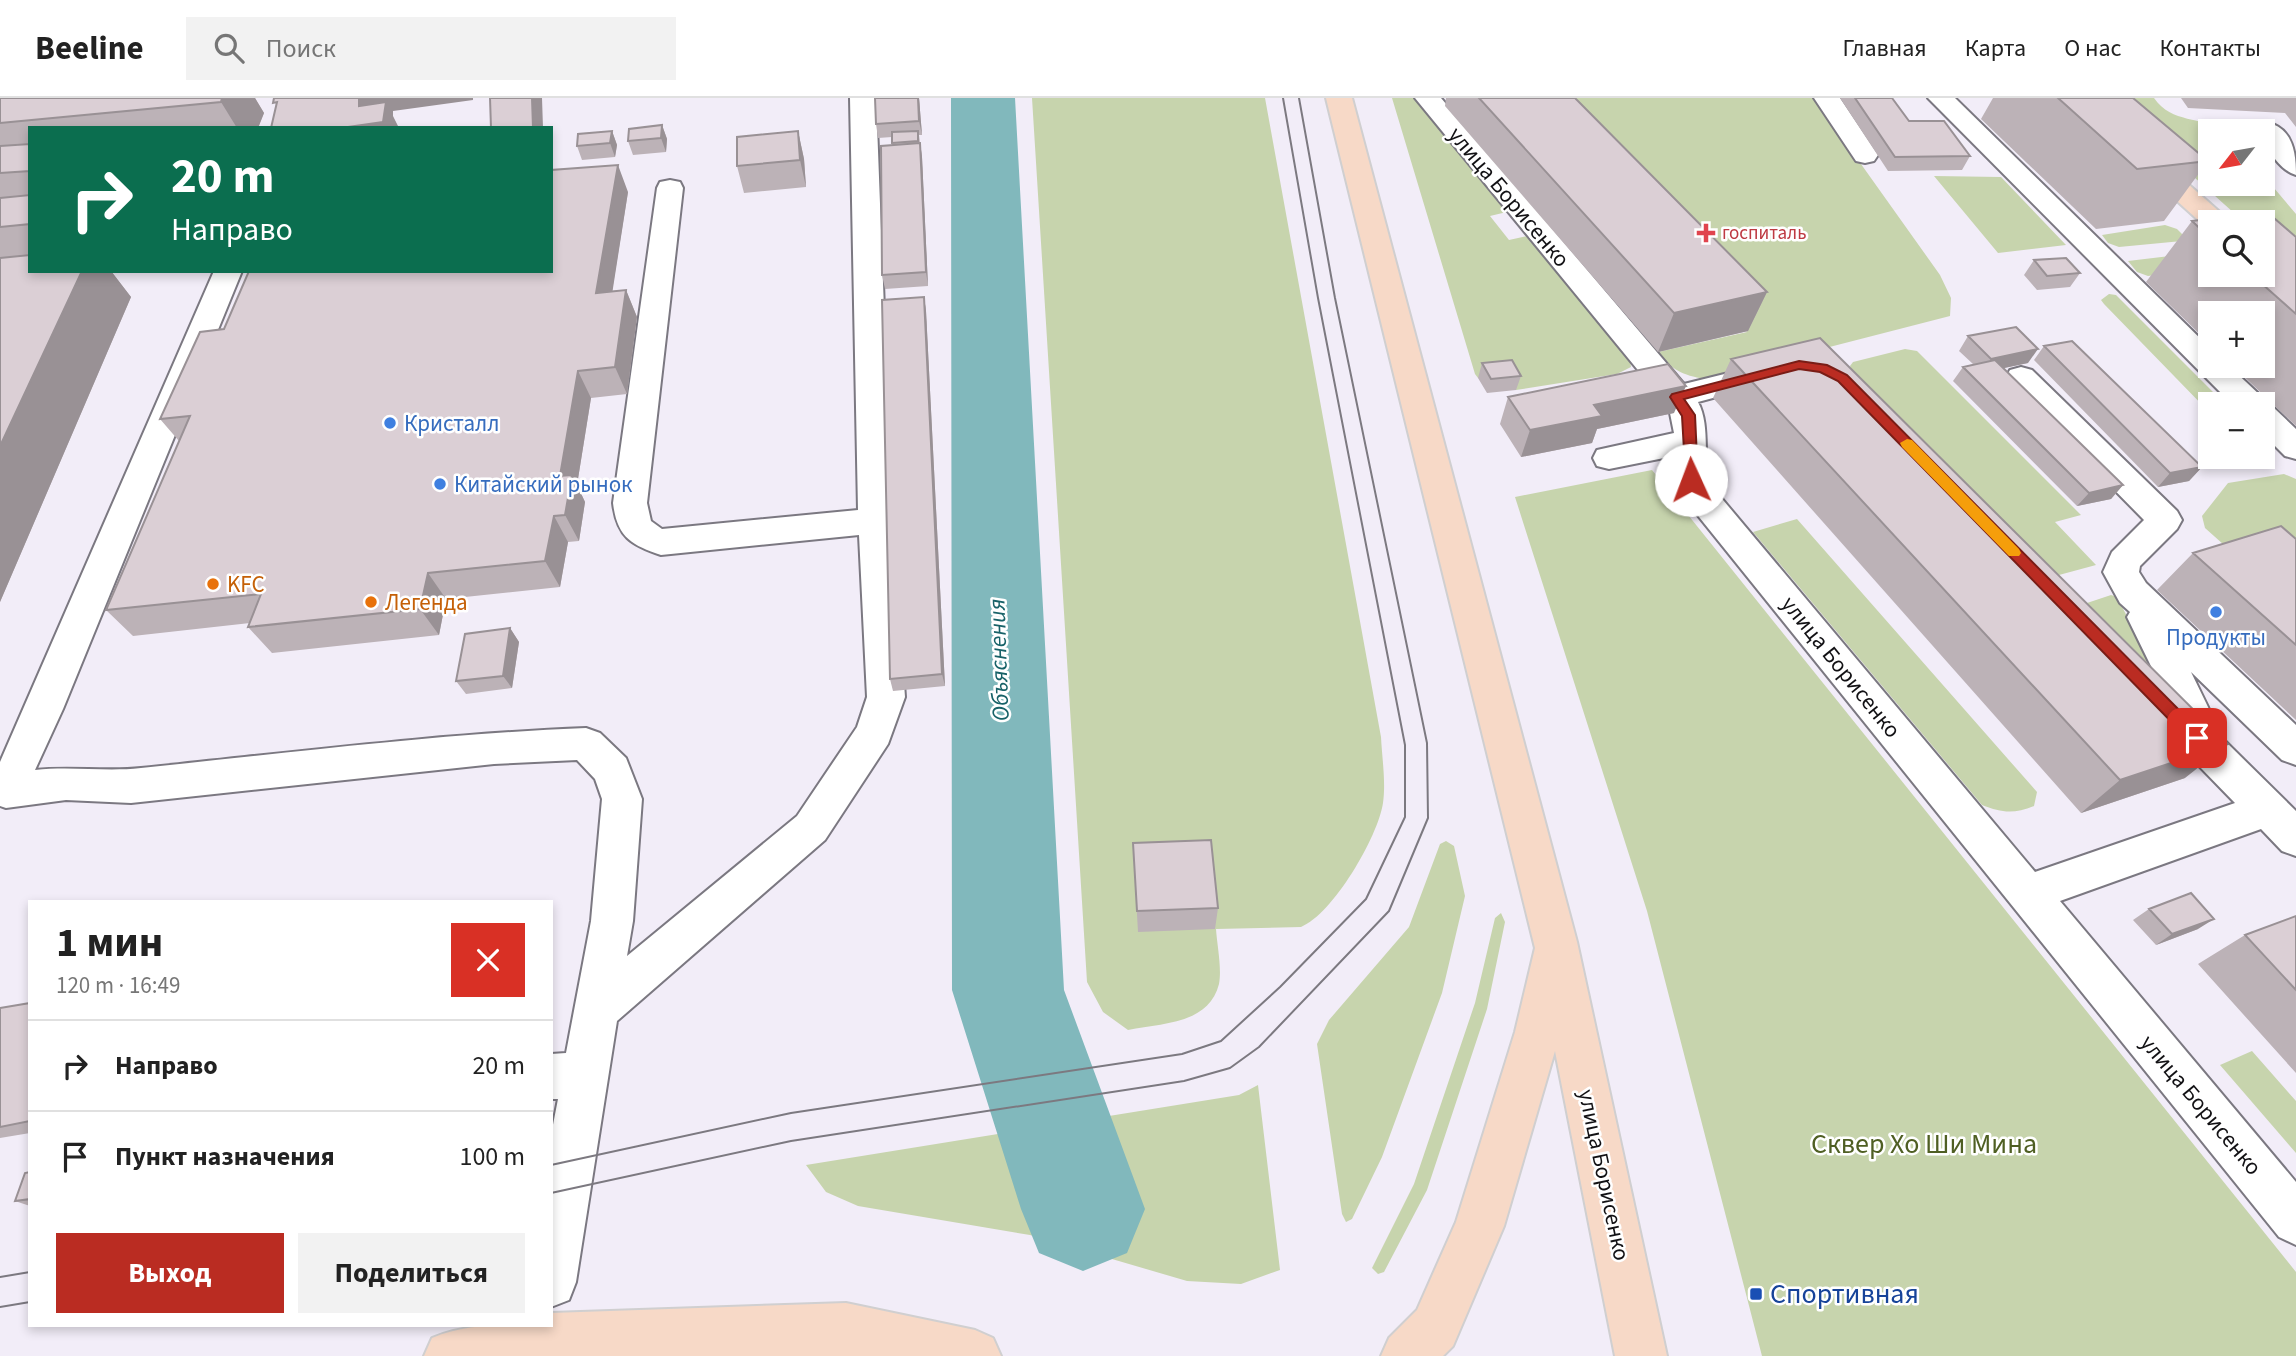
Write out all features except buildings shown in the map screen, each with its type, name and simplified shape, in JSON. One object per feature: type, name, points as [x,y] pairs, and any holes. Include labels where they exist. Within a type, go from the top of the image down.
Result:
[{"type":"main road","name":"улица Борисенко","points":[[1339,98],[1555,942],[1641,1356]]},
{"type":"main road","points":[[2076,98],[2203,210]]},
{"type":"main road","points":[[1407,1356],[1435,1328],[1479,1226],[1538,1032],[1555,942]]},
{"type":"main road","points":[[450,1356],[543,1332],[841,1343],[975,1356]]},
{"type":"main road","points":[[841,1343],[887,1356]]},
{"type":"street","points":[[595,1011],[811,828],[874,733],[886,697],[875,521],[863,98]]},
{"type":"street","name":"улица Борисенко","points":[[1428,98],[1689,415],[1691,480],[1699,494],[2296,1220]]},
{"type":"street","points":[[1827,98],[1865,155]]},
{"type":"street","points":[[1941,98],[2198,352]]},
{"type":"street","points":[[2275,139],[2296,167]]},
{"type":"street","points":[[670,188],[630,503],[631,519],[636,530],[645,538],[661,542],[875,521]]},
{"type":"street","points":[[227,273],[44,709],[6,791],[66,783],[131,786],[494,747],[586,744],[611,770],[622,799],[612,921],[595,1011],[568,1075],[553,1258]]},
{"type":"street","points":[[1676,397],[1799,365]]},
{"type":"street","points":[[2021,377],[2165,520],[2124,561],[2121,572],[2216,757]]},
{"type":"street","points":[[2224,378],[2239,392]]},
{"type":"street","points":[[2275,428],[2296,448]]},
{"type":"street","points":[[1609,458],[1690,441]]},
{"type":"street","points":[[2133,593],[2296,749]]},
{"type":"street","points":[[2139,680],[2296,838]]},
{"type":"street","points":[[2026,894],[2268,809]]},
{"type":"green space","points":[[1032,98],[1265,98],[1381,737],[1384,787],[1379,818],[1373,835],[1352,873],[1327,907],[1301,927],[1216,929],[1220,978],[1214,997],[1205,1007],[1183,1019],[1128,1030],[1103,1012],[1087,982]]},
{"type":"green space","points":[[1392,98],[1418,98],[1511,211],[1490,216],[1509,240],[1532,235],[1629,354],[1631,367],[1617,374],[1516,390],[1508,374],[1478,378]]},
{"type":"green space","points":[[1527,98],[1814,98],[1940,275],[1951,298],[1950,316],[1705,379],[1678,371],[1658,352],[1747,332]]},
{"type":"green space","points":[[2106,98],[2154,98],[2169,112],[2198,121],[2198,181]]},
{"type":"green space","points":[[1934,176],[2001,177],[2066,245],[1998,253]]},
{"type":"green space","points":[[2275,189],[2296,214],[2296,266],[2275,238],[2275,210],[2231,210],[2215,196],[2275,196]]},
{"type":"green space","points":[[2165,225],[2177,229],[2185,237],[2182,241],[2119,247],[2108,243],[2102,235]]},
{"type":"green space","points":[[2195,253],[2198,256],[2198,270],[2148,276],[2137,272],[2128,261]]},
{"type":"green space","points":[[2109,294],[2116,295],[2213,392],[2198,392],[2198,401],[2101,300]]},
{"type":"green space","points":[[1905,349],[1917,351],[2081,515],[2055,522],[2096,565],[2059,575],[2050,570],[1853,373],[1850,366],[1853,362]]},
{"type":"green space","name":"Сквер Хо Ши Мина","points":[[1652,470],[2296,1272],[2296,1356],[1762,1356],[1647,911],[1515,497]]},
{"type":"green space","points":[[2284,474],[2296,479],[2296,609],[2205,528],[2202,516],[2228,483]]},
{"type":"green space","points":[[1797,519],[2037,792],[2034,806],[2008,812],[1982,805],[1753,532]]},
{"type":"green space","points":[[2111,595],[2117,597],[2161,682],[2084,604]]},
{"type":"green space","points":[[1446,841],[1454,846],[1465,896],[1442,993],[1382,1157],[1352,1219],[1346,1222],[1342,1214],[1317,1044],[1329,1020],[1409,927],[1440,844]]},
{"type":"green space","points":[[1501,913],[1505,922],[1487,1009],[1427,1190],[1384,1272],[1378,1274],[1372,1268],[1414,1184],[1475,1003],[1495,918]]},
{"type":"green space","points":[[2252,1051],[2296,1101],[2296,1153],[2220,1065]]},
{"type":"green space","points":[[1258,1085],[1280,1270],[1241,1284],[1187,1281],[1030,1235],[858,1206],[826,1192],[806,1165],[1239,1095]]},
{"type":"waterway","name":"Объяснения","points":[[983,98],[1008,990],[1083,1209]]},
{"type":"tram line","points":[[553,1165],[791,1113],[1182,1054],[1221,1041],[1280,987],[1366,899],[1405,817],[1405,745],[1318,298],[1283,98]]},
{"type":"tram line","points":[[553,1193],[791,1141],[1184,1081],[1230,1068],[1259,1047],[1389,911],[1428,818],[1427,743],[1335,298],[1299,98]]},
{"type":"tram line","points":[[0,1277],[28,1272]]},
{"type":"tram line","points":[[0,1307],[28,1302]]},
{"type":"slow traffic","points":[[1907,443],[2014,553]]},
{"type":"place","name":"госпиталь","points":[[1706,233]]},
{"type":"place","name":"Кристалл","points":[[390,423]]},
{"type":"place","name":"Китайский рынок","points":[[440,484]]},
{"type":"place","name":"KFC","points":[[213,584]]},
{"type":"place","name":"Легенда","points":[[371,602]]},
{"type":"place","name":"Продукты","points":[[2216,612]]},
{"type":"place","name":"Спортивная","points":[[1756,1294]]},
{"type":"route","points":[[1691,480],[1689,415],[1676,397],[1799,365],[1823,368],[1843,378],[2197,738]]}]
